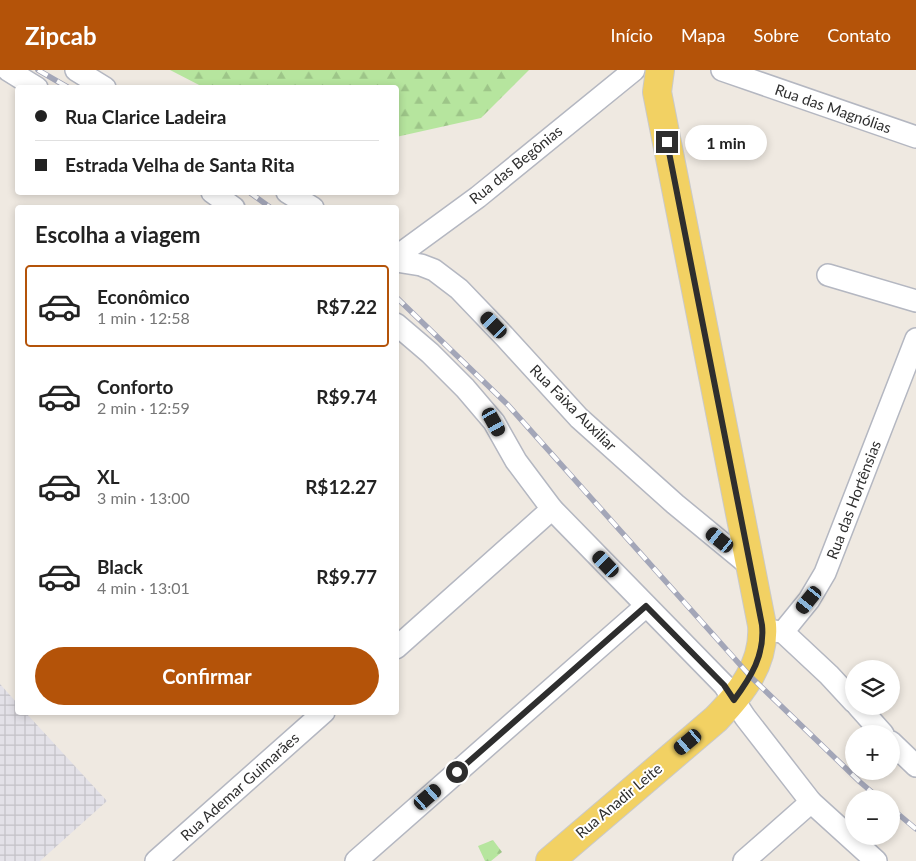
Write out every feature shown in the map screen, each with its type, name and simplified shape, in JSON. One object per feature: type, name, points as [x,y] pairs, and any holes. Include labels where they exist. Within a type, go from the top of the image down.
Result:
[{"type":"main road","name":"Rua Anadir Leite","points":[[550,861],[716,718],[734,700],[751,677],[760,653],[773,631],[749,565],[657,92],[660,70]]},
{"type":"street","points":[[8,70],[32,85]]},
{"type":"street","points":[[76,70],[100,85]]},
{"type":"street","name":"Rua das Begônias","points":[[399,257],[478,197],[634,70]]},
{"type":"street","name":"Rua das Magnólias","points":[[722,70],[916,137]]},
{"type":"street","points":[[216,195],[230,205]]},
{"type":"street","points":[[292,195],[308,205]]},
{"type":"street","name":"Rua Faixa Auxiliar","points":[[399,260],[434,270],[459,289],[579,418],[675,504],[749,565]]},
{"type":"street","points":[[828,275],[916,301]]},
{"type":"street","points":[[399,327],[451,374],[494,422],[516,461],[552,510],[724,685],[745,717],[811,802],[876,861]]},
{"type":"street","name":"Rua das Hortênsias","points":[[773,631],[809,600],[825,573],[916,339]]},
{"type":"street","points":[[399,645],[552,510]]},
{"type":"street","points":[[356,861],[646,606]]},
{"type":"street","points":[[773,631],[829,675],[845,692]]},
{"type":"street","name":"Rua Ademar Guimarães","points":[[156,861],[321,715]]},
{"type":"street","points":[[866,715],[875,725]]},
{"type":"street","points":[[900,751],[916,766]]},
{"type":"street","points":[[744,861],[811,802]]},
{"type":"shaded area","points":[[0,684],[15,701],[15,715],[28,715],[107,801],[40,861],[0,861]]},
{"type":"green space","points":[[170,70],[529,70],[481,118],[399,136],[399,85],[199,85]]},
{"type":"green space","points":[[493,840],[502,852],[491,861],[485,861],[478,846]]},
{"type":"railway","points":[[38,70],[64,85]]},
{"type":"railway","points":[[253,195],[267,205]]},
{"type":"railway","points":[[399,300],[508,405],[751,677],[869,790]]},
{"type":"railway","points":[[900,816],[916,829]]},
{"type":"route","points":[[457,772],[646,606],[724,685],[734,700],[751,677],[760,653],[762,625],[667,142]]}]
